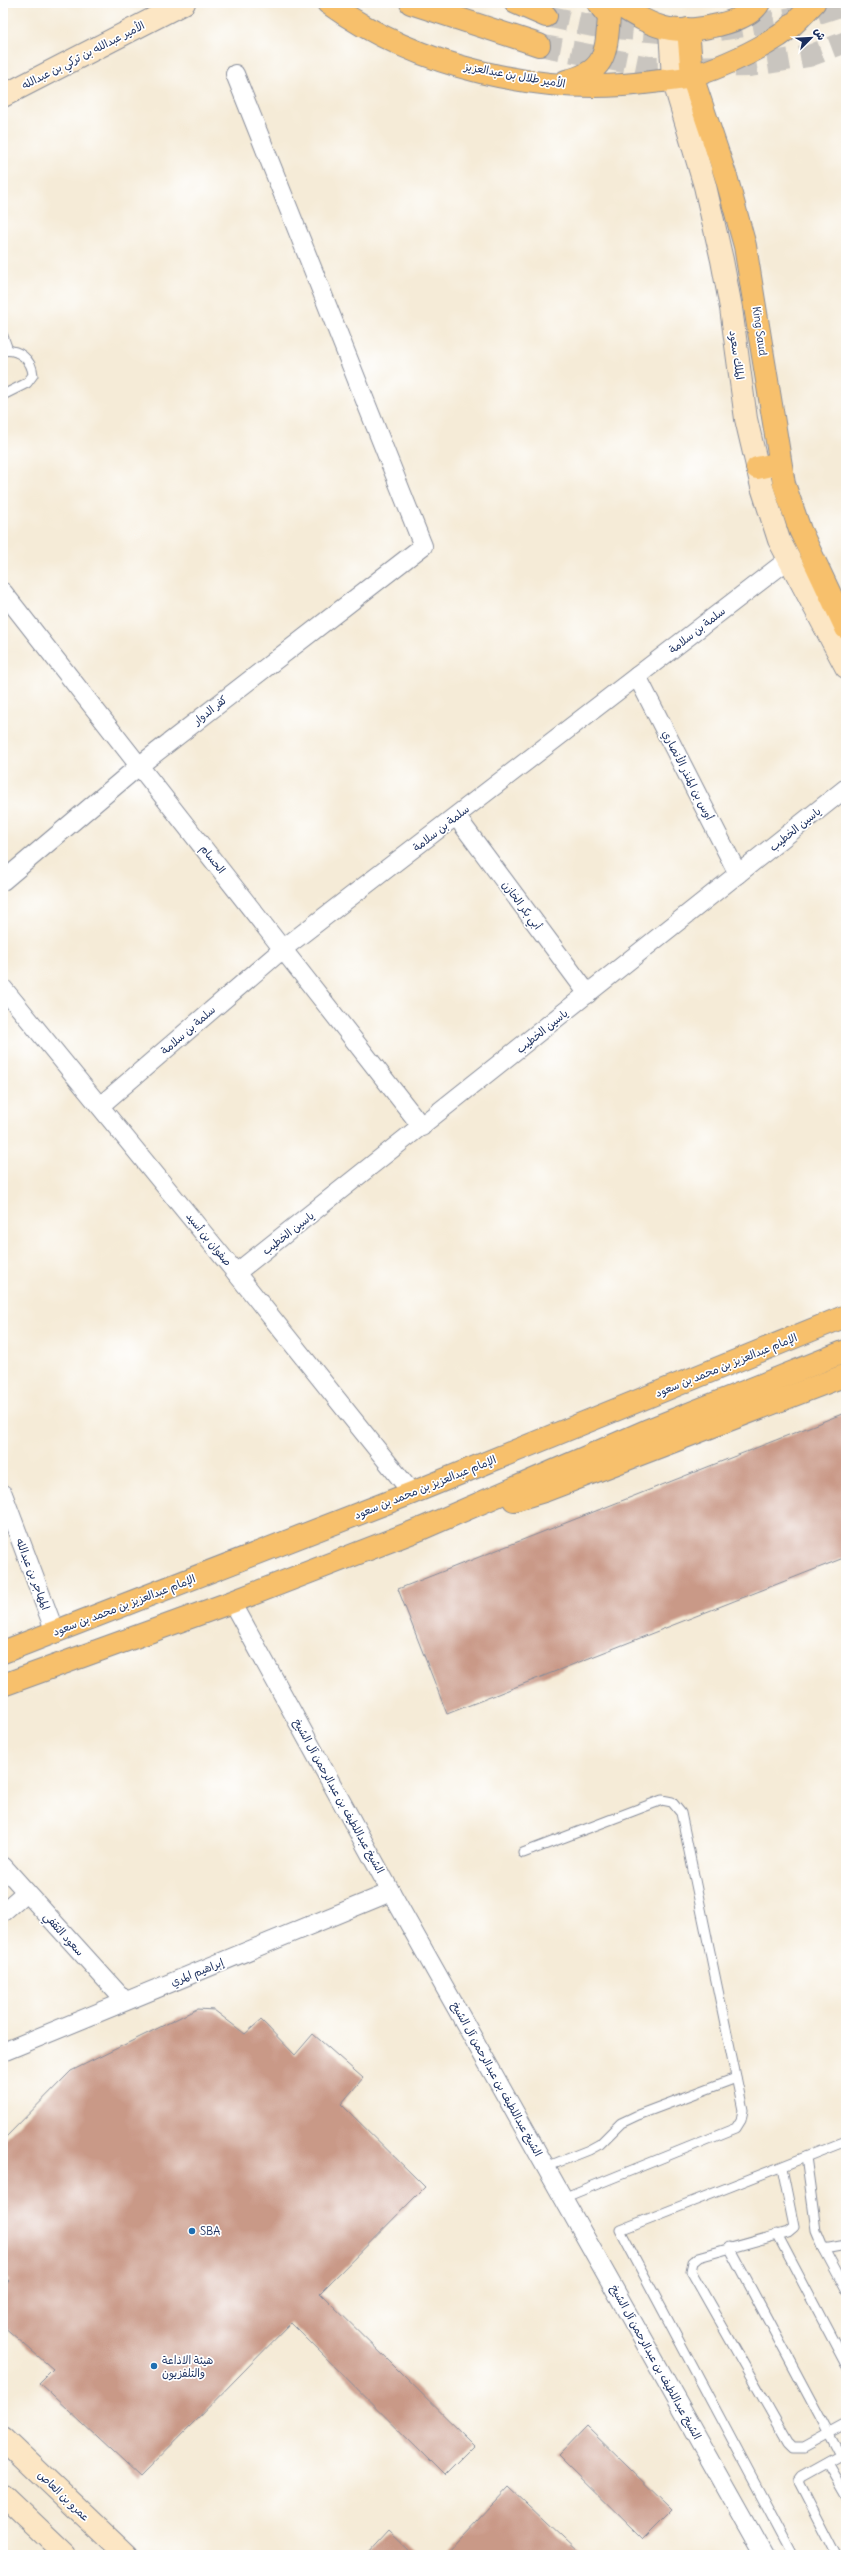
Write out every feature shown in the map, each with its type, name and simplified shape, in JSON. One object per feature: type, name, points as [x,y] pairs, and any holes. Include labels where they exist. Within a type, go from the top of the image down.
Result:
[{"type":"main road","name":"الأمير طلال بن عبدالعزيز","points":[[328,3],[344,15],[405,46],[465,67],[552,84],[635,84],[683,78],[728,63],[780,36],[814,3]]},
{"type":"main road","points":[[411,3],[539,45]]},
{"type":"main road","points":[[516,3],[546,16]]},
{"type":"main road","points":[[552,84],[583,77],[595,69],[607,49],[609,17],[598,3]]},
{"type":"main road","points":[[615,3],[639,17],[679,29],[714,26],[739,18],[759,3]]},
{"type":"main road","name":"King Saud","points":[[679,29],[683,78],[727,180],[745,246],[784,484],[800,530],[846,628]]},
{"type":"main road","points":[[757,468],[780,463]]},
{"type":"main road","name":"الإمام عبدالعزيز بن محمد بن سعود","points":[[3,1652],[412,1493],[846,1316]]},
{"type":"main road","points":[[3,1685],[232,1602],[423,1528],[646,1431],[846,1351]]},
{"type":"main road","points":[[423,1528],[544,1490],[846,1375]]},
{"type":"street","name":"الأمير عبدالله بن تركي بن عبدالله","points":[[3,96],[184,3]]},
{"type":"street","name":"كفر الدوار","points":[[3,881],[140,766],[422,546],[235,74]]},
{"type":"street","name":"الملك سعود","points":[[683,78],[731,308],[746,419],[757,468],[779,540],[846,667]]},
{"type":"street","name":"سلمة بن سلامة","points":[[100,1106],[284,948],[789,559]]},
{"type":"street","name":"الحسام","points":[[3,592],[284,948],[422,1127]]},
{"type":"street","name":"أوس بن المنذر الأنصاري","points":[[637,676],[738,874]]},
{"type":"street","name":"ياسين الخطيب","points":[[236,1273],[422,1127],[846,788]]},
{"type":"street","name":"أبي بكر الخازن","points":[[456,816],[588,994]]},
{"type":"street","name":"صفوان بن أسيد","points":[[3,988],[236,1273],[412,1493]]},
{"type":"street","name":"المهاجر بن عبدالله","points":[[3,1494],[55,1632]]},
{"type":"street","name":"الشيخ عبداللطيف بن عبدالرحمن آل الشيخ","points":[[232,1602],[391,1892],[764,2555]]},
{"type":"street","name":"سعود الثقفي","points":[[3,1866],[125,2001]]},
{"type":"street","points":[[3,1912],[26,1892]]},
{"type":"street","name":"إبراهيم المري","points":[[3,2052],[391,1892]]},
{"type":"street","name":"عمرو بن العاص","points":[[3,2438],[126,2555]]},
{"type":"street","points":[[4,2497],[66,2555]]},
{"type":"lane","points":[[3,336],[6,351],[24,356],[32,368],[33,375],[27,383],[3,395]]},
{"type":"lane","points":[[523,1853],[662,1800],[672,1802],[680,1813],[743,2110],[741,2120],[736,2128],[563,2198]]},
{"type":"lane","points":[[546,2168],[590,2150],[600,2144],[621,2123],[638,2115],[736,2078]]},
{"type":"lane","points":[[793,2555],[620,2230],[782,2168],[846,2141]]},
{"type":"lane","points":[[806,2157],[816,2230],[824,2250],[846,2290]]},
{"type":"lane","points":[[782,2168],[794,2227],[788,2232],[729,2247],[699,2257],[693,2262],[691,2271],[788,2442],[793,2447],[804,2447],[846,2424]]},
{"type":"lane","points":[[777,2234],[846,2365]]},
{"type":"lane","points":[[824,2250],[846,2245]]},
{"type":"lane","points":[[729,2247],[828,2433],[843,2454],[801,2477],[798,2481],[836,2555]]},
{"type":"lane","points":[[827,2463],[846,2496]]},
{"type":"building","points":[[842,1414],[846,1425],[846,1557],[447,1714],[398,1589]]},
{"type":"building","name":"SBA","points":[[197,2009],[214,2010],[245,2034],[261,2020],[295,2055],[313,2034],[363,2078],[341,2104],[425,2187],[320,2293],[474,2445],[444,2475],[291,2323],[140,2477],[39,2383],[53,2369],[3,2326],[3,2288],[9,2281],[3,2276],[3,2140],[71,2071]]},
{"type":"building","points":[[586,2426],[672,2510],[643,2539],[558,2455]]},
{"type":"building","points":[[509,2487],[581,2555],[445,2555]]},
{"type":"building","points":[[389,2530],[415,2555],[366,2555]]},
{"type":"tunnel","points":[[720,30],[815,14],[846,4]]},
{"type":"tunnel","points":[[546,16],[593,26],[672,33]]},
{"type":"tunnel","points":[[539,45],[649,67],[750,66],[809,56],[846,42]]},
{"type":"place","name":"SBA","points":[[192,2231]]},
{"type":"place","name":"هيئة الاذاعة والتلفزيون","points":[[154,2366]]}]
